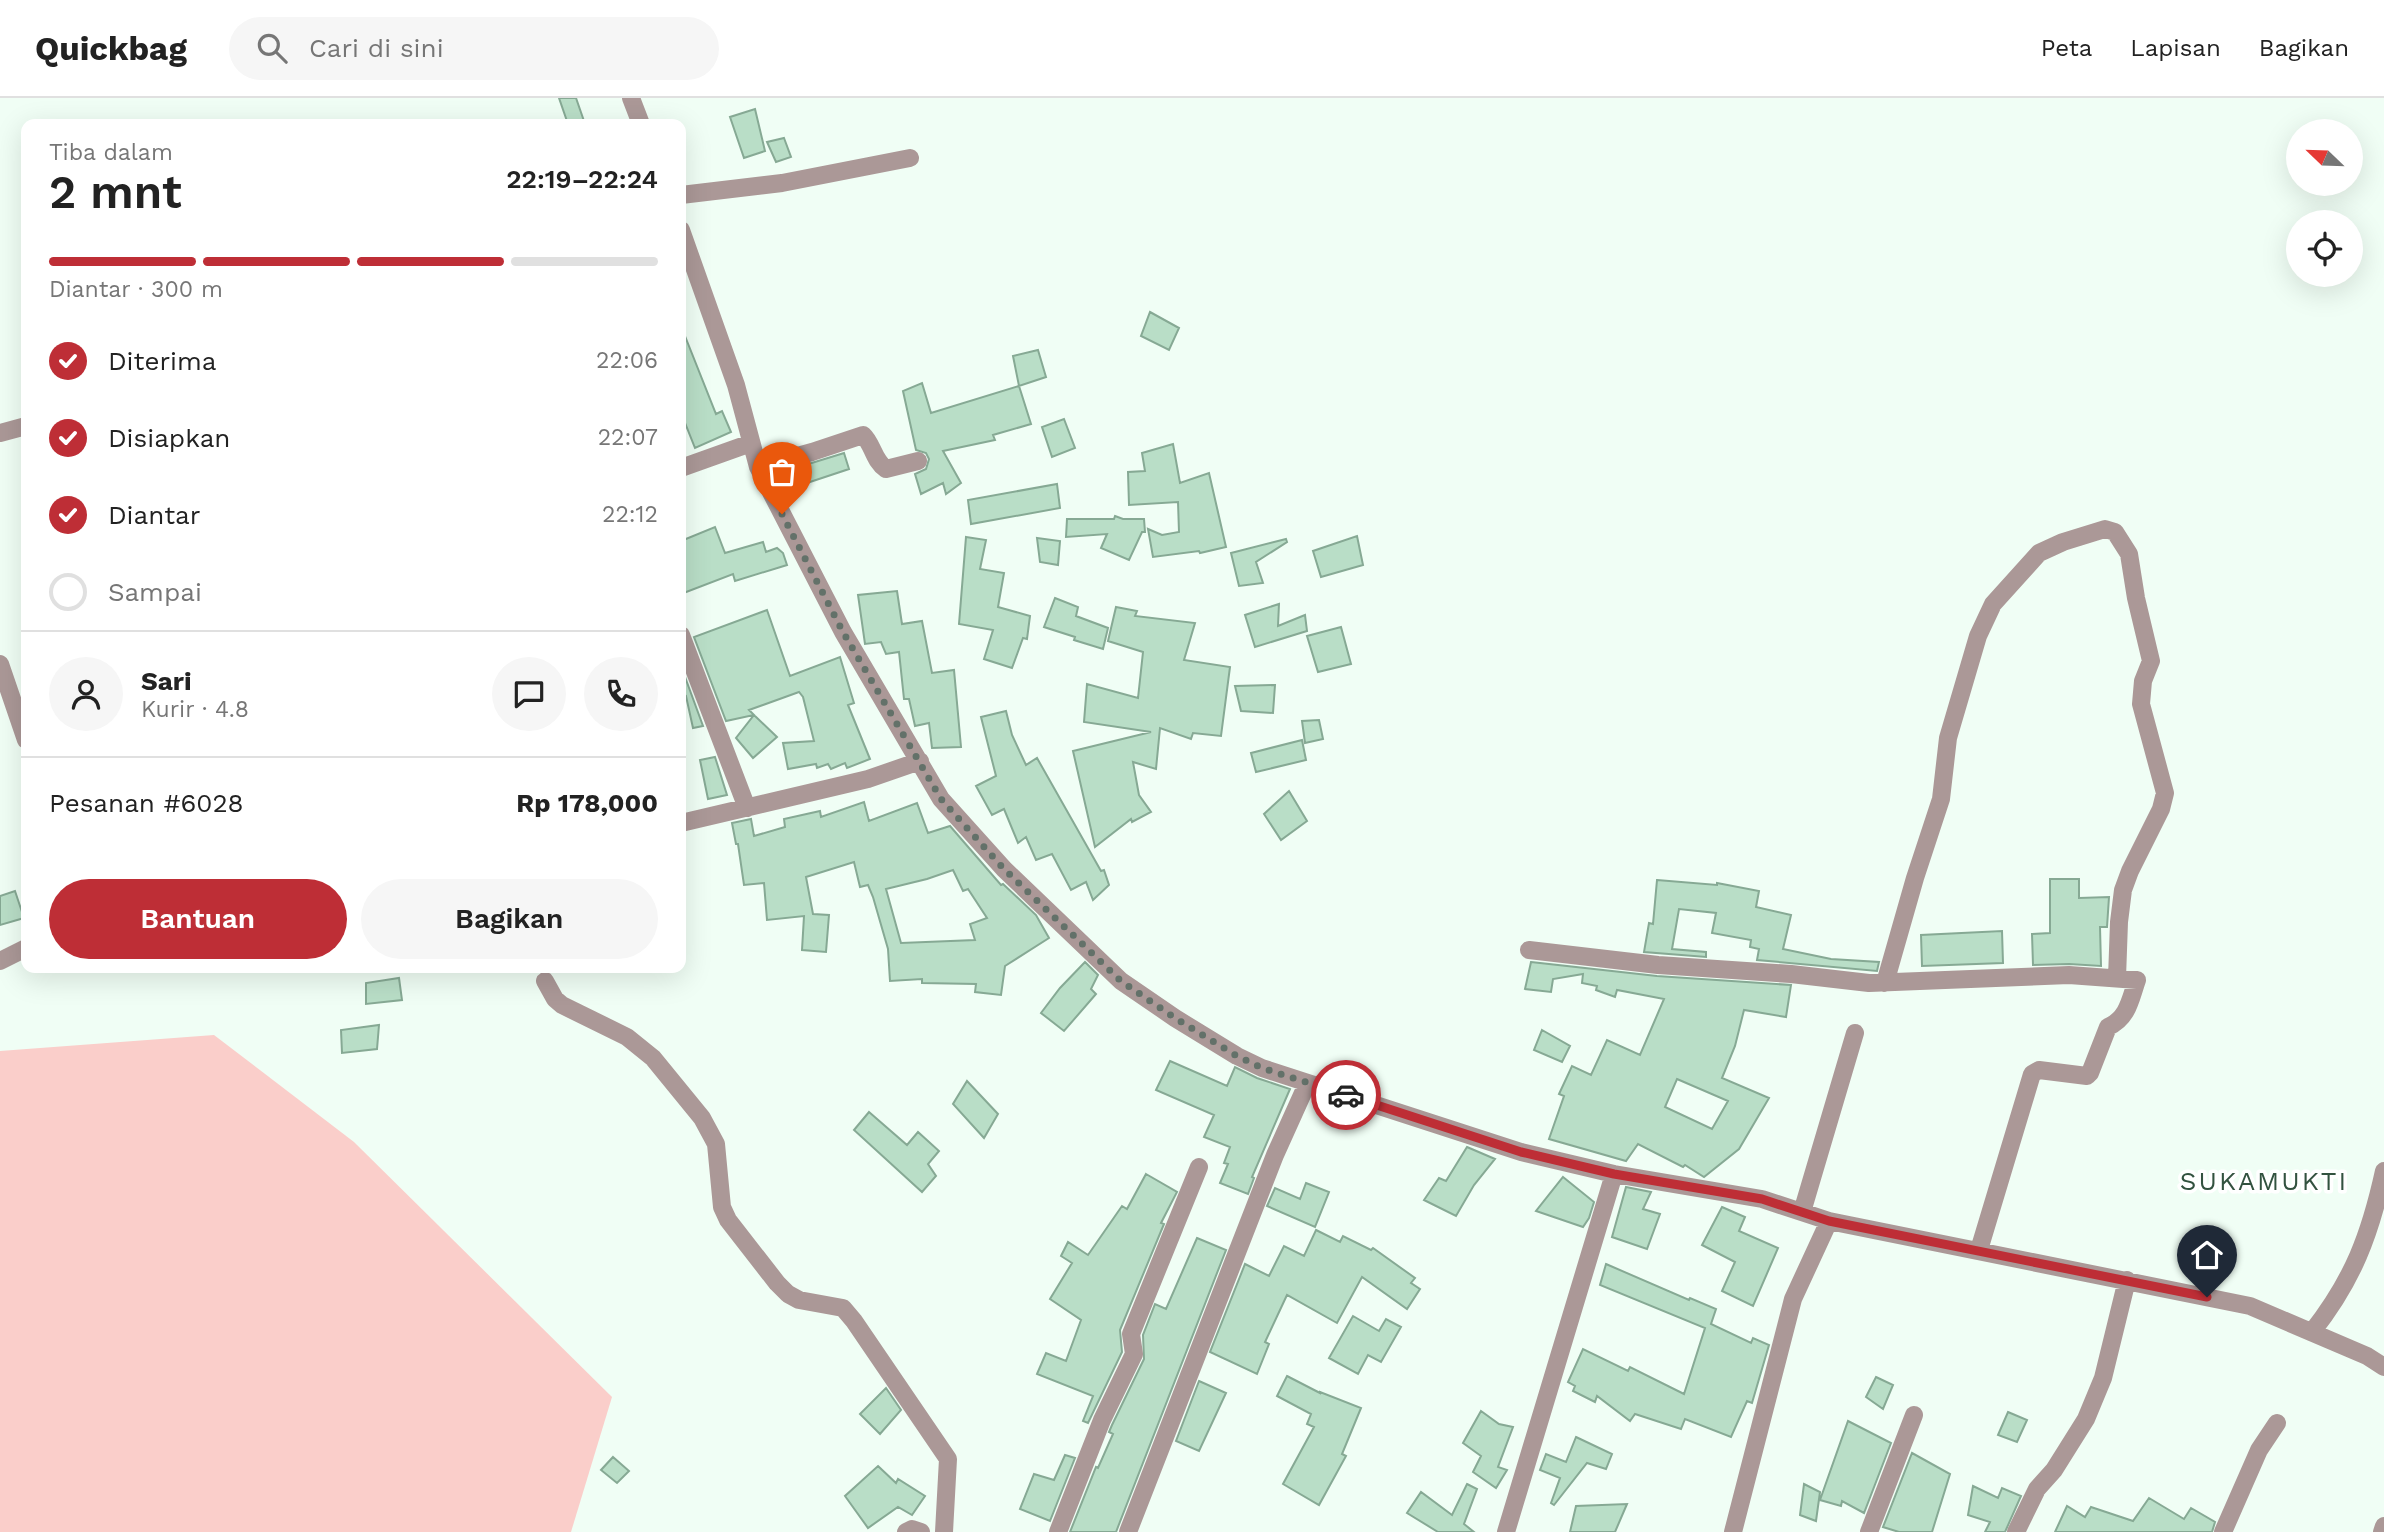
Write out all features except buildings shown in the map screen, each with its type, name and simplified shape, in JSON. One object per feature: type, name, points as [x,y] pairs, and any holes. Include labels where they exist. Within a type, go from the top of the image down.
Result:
[{"type":"street","points":[[631,98],[639,119]]},
{"type":"street","points":[[686,194],[782,183],[910,158]]},
{"type":"street","points":[[686,244],[736,385],[758,467],[843,632],[941,799],[1054,920],[1121,981],[1237,1056],[1262,1068],[1521,1152],[1614,1174],[1762,1199],[1829,1221],[2250,1306],[2367,1356],[2384,1367]]},
{"type":"street","points":[[0,433],[21,427]]},
{"type":"street","points":[[758,467],[863,435],[867,437],[878,463],[886,469],[918,461]]},
{"type":"street","points":[[686,466],[751,443]]},
{"type":"street","points":[[1885,983],[1941,799],[1948,738],[1978,636],[1993,604],[2039,553],[2063,542],[2105,529],[2115,532],[2129,554],[2151,662],[2143,681],[2141,704],[2165,793],[2161,809],[2123,890],[2117,978]]},
{"type":"street","points":[[686,648],[747,808]]},
{"type":"street","points":[[0,664],[21,727]]},
{"type":"street","points":[[686,822],[868,779],[920,761]]},
{"type":"street","points":[[0,961],[21,950]]},
{"type":"street","points":[[1528,950],[1695,968],[1885,983],[2056,975],[2137,980],[2125,1015],[2119,1022],[2108,1027],[2087,1076],[2039,1070],[2032,1074],[1979,1250]]},
{"type":"street","points":[[545,981],[555,999],[562,1005],[626,1037],[653,1058],[702,1118],[716,1144],[722,1207],[777,1283],[799,1300],[843,1308],[854,1321],[948,1460],[944,1532]]},
{"type":"street","points":[[1802,1212],[1855,1033]]},
{"type":"street","points":[[1128,1532],[1275,1155],[1307,1084]]},
{"type":"street","points":[[1058,1532],[1102,1420],[1134,1354],[1132,1334],[1199,1167]]},
{"type":"street","points":[[2312,1332],[2331,1308],[2356,1266],[2384,1171]]},
{"type":"street","points":[[1506,1532],[1614,1174]]},
{"type":"street","points":[[1734,1532],[1793,1299],[1829,1221]]},
{"type":"street","points":[[2016,1532],[2037,1489],[2054,1470],[2086,1419],[2103,1378],[2127,1280]]},
{"type":"street","points":[[1869,1532],[1914,1415]]},
{"type":"street","points":[[2224,1532],[2259,1450],[2277,1423]]},
{"type":"street","points":[[2382,1532],[2384,1526]]},
{"type":"street","points":[[906,1532],[909,1529],[921,1532]]},
{"type":"shaded area","points":[[214,1035],[354,1142],[612,1397],[571,1532],[0,1532],[0,1051]]},
{"type":"way so far","points":[[782,514],[843,632],[941,799],[1004,869],[1054,920],[1121,981],[1175,1018],[1262,1068],[1346,1095]]},
{"type":"district","name":"SUKAMUKTI","points":[[2264,1181]]},
{"type":"route","points":[[1346,1095],[1521,1152],[1614,1174],[1762,1199],[1829,1221],[2207,1297]]}]
